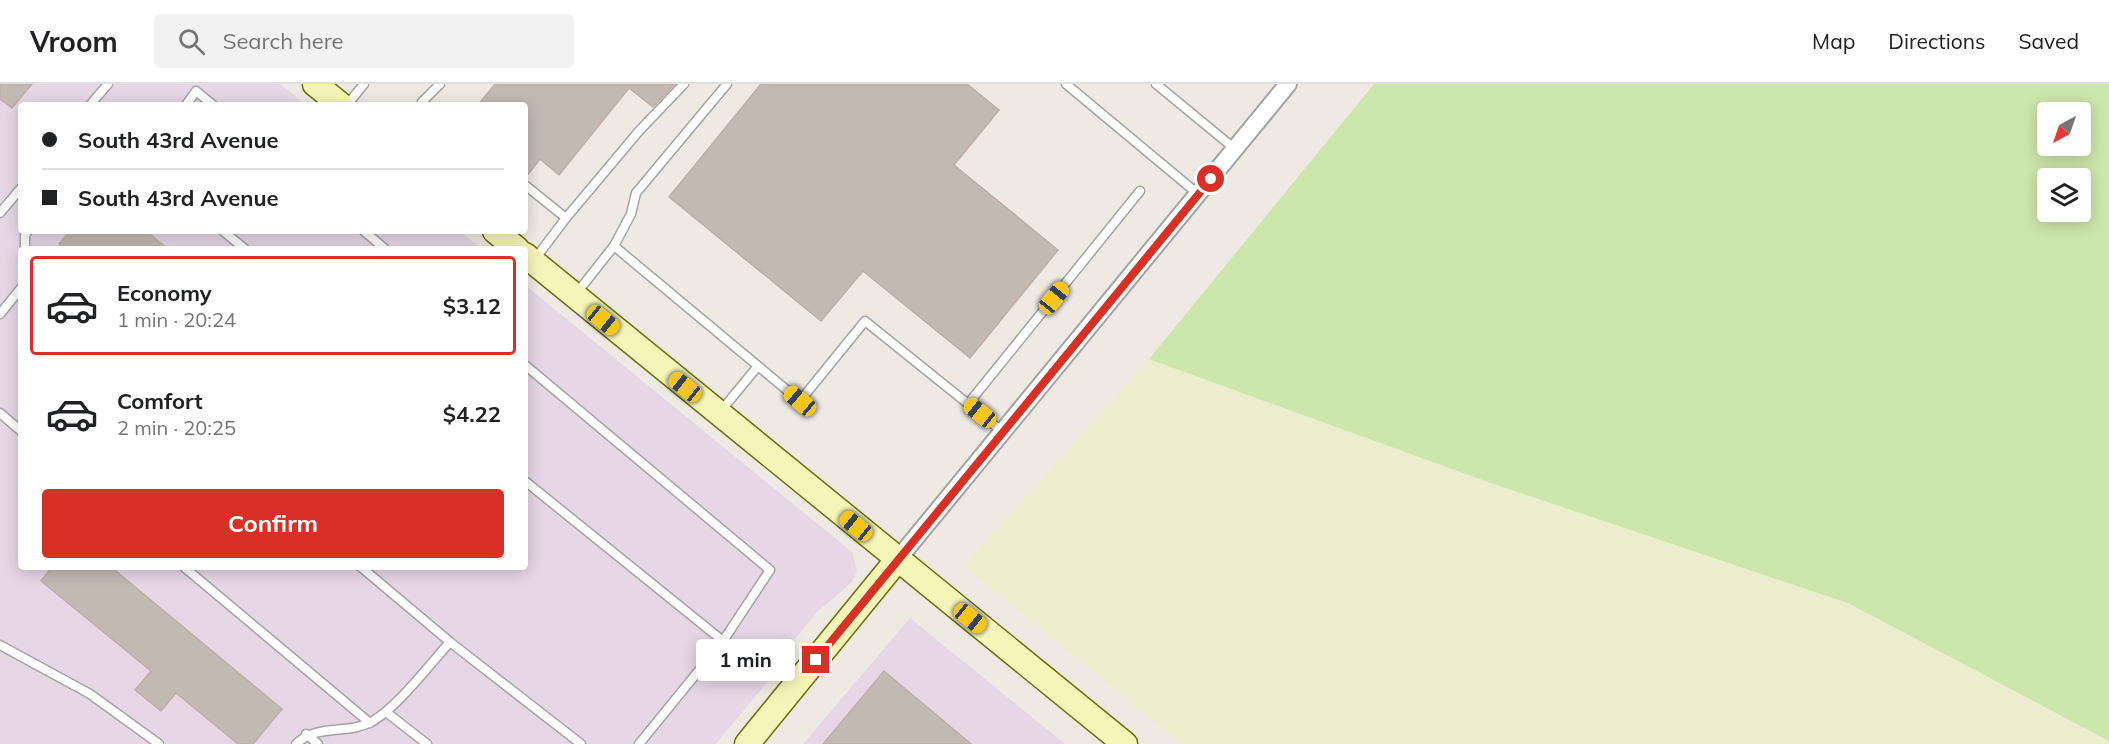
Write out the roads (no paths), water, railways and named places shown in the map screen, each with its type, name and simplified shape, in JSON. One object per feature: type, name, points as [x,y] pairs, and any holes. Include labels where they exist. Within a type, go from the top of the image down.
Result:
[{"type":"main road","points":[[315,84],[337,102]]},
{"type":"main road","points":[[499,234],[513,246]]},
{"type":"main road","points":[[528,259],[1125,744]]},
{"type":"main road","points":[[747,744],[898,559]]},
{"type":"street","points":[[898,559],[1288,84]]},
{"type":"lane","points":[[93,102],[108,84]]},
{"type":"lane","points":[[349,102],[364,84]]},
{"type":"lane","points":[[424,102],[440,84]]},
{"type":"lane","points":[[528,253],[566,218],[639,131],[684,84]]},
{"type":"lane","points":[[574,297],[614,246],[641,186],[727,84]]},
{"type":"lane","points":[[1066,84],[1198,194]]},
{"type":"lane","points":[[1156,84],[1235,149]]},
{"type":"lane","points":[[188,102],[196,91],[209,102]]},
{"type":"lane","points":[[528,187],[566,218]]},
{"type":"lane","points":[[0,213],[18,192]]},
{"type":"lane","points":[[968,404],[1140,192]]},
{"type":"lane","points":[[227,234],[241,246]]},
{"type":"lane","points":[[368,234],[382,246]]},
{"type":"lane","points":[[614,246],[800,401],[866,321],[1003,432]]},
{"type":"lane","points":[[0,314],[18,292]]},
{"type":"lane","points":[[718,414],[758,366]]},
{"type":"lane","points":[[528,368],[770,570],[723,641],[639,744]]},
{"type":"lane","points":[[0,413],[18,428]]},
{"type":"lane","points":[[528,483],[723,641]]},
{"type":"lane","points":[[187,570],[370,723]]},
{"type":"lane","points":[[365,570],[450,642],[581,744]]},
{"type":"lane","points":[[296,744],[306,734],[370,723],[386,712],[450,642]]},
{"type":"lane","points":[[0,645],[90,694],[159,744]]},
{"type":"lane","points":[[386,712],[427,744]]},
{"type":"lane","points":[[306,734],[318,744]]}]
